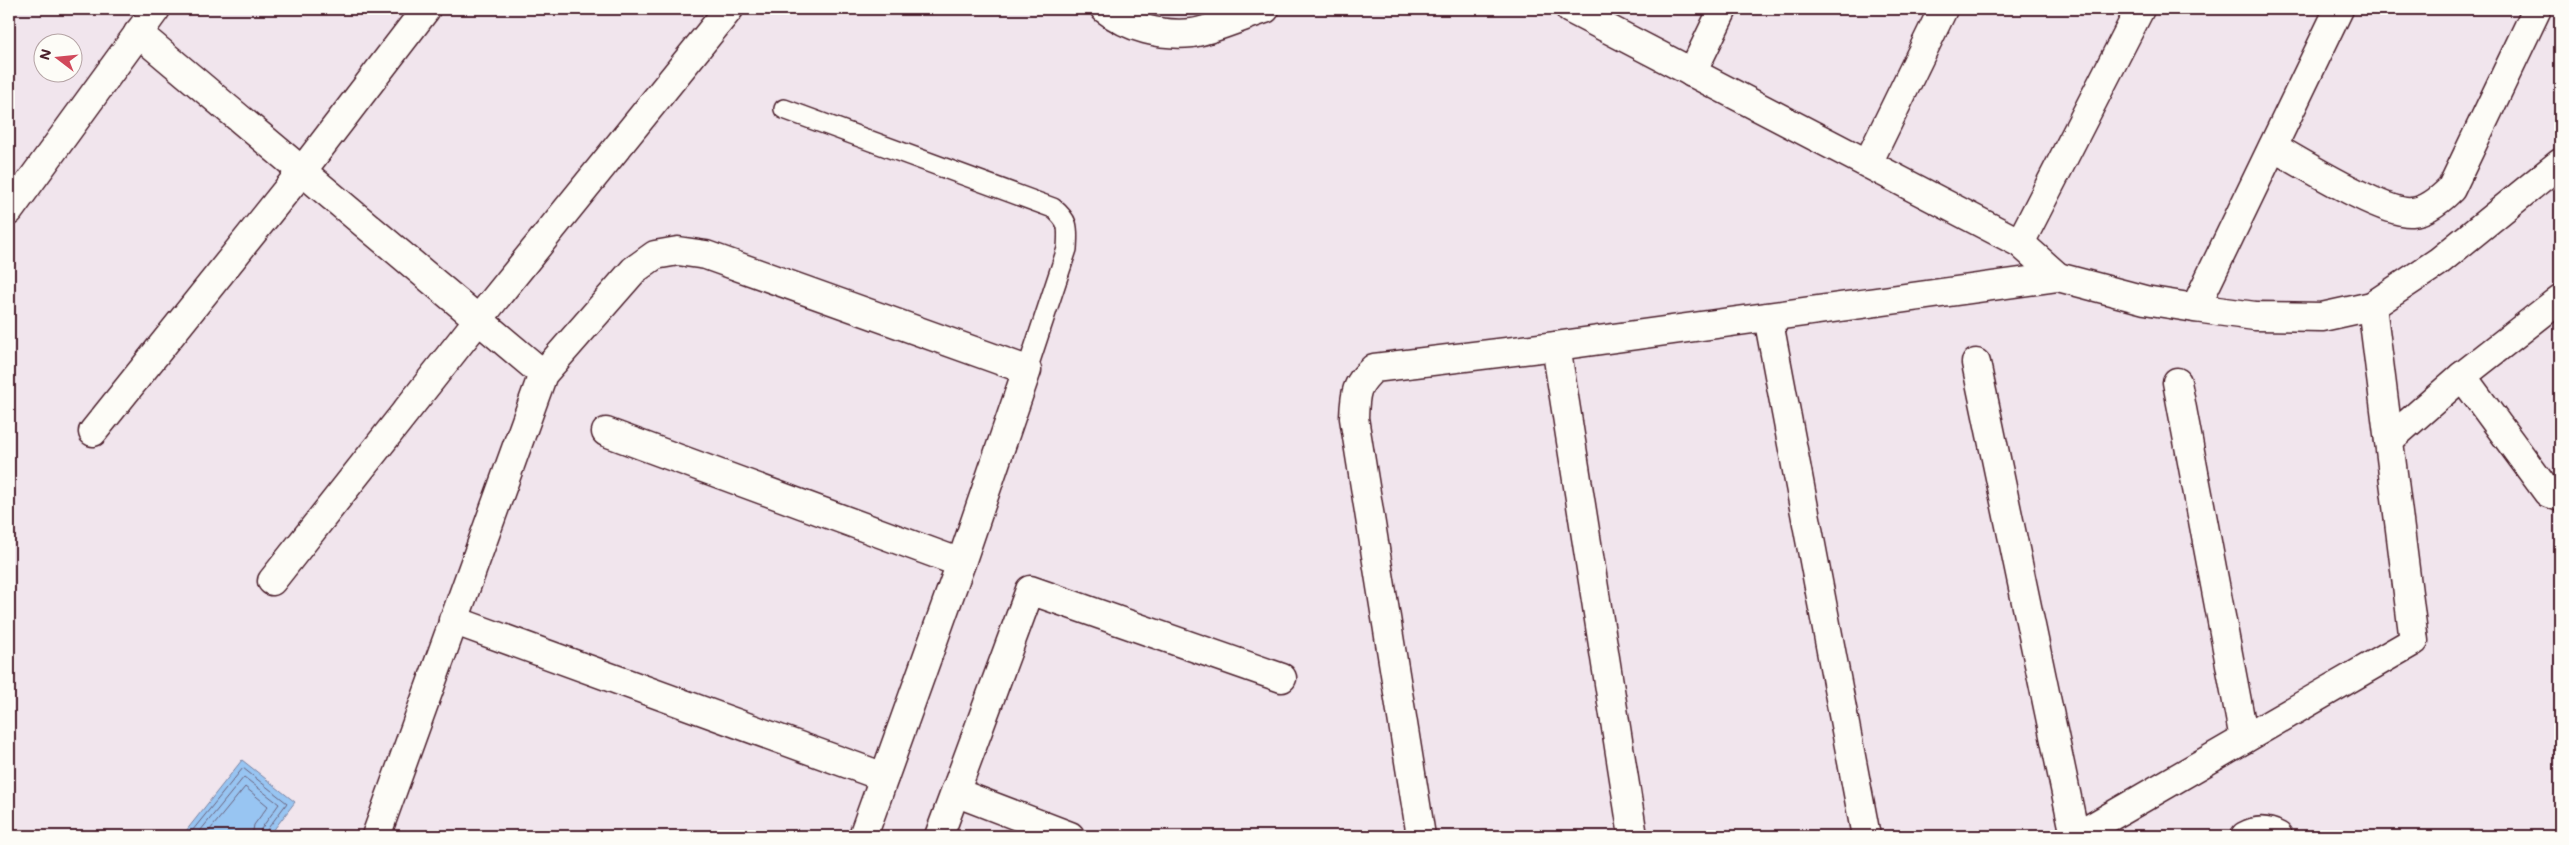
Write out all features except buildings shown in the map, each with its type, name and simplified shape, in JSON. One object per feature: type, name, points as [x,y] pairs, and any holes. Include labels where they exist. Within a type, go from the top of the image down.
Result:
[{"type":"street","points":[[9,211],[156,9]]},
{"type":"street","points":[[93,432],[302,171],[426,9]]},
{"type":"street","points":[[272,581],[478,320],[728,9]]},
{"type":"street","points":[[1108,10],[1141,29],[1166,33],[1193,33],[1264,9]]},
{"type":"street","points":[[1570,9],[2020,243],[2058,277]]},
{"type":"street","points":[[1692,73],[1723,9]]},
{"type":"street","points":[[1868,163],[1943,9]]},
{"type":"street","points":[[2020,243],[2140,9]]},
{"type":"street","points":[[2195,308],[2339,9]]},
{"type":"street","points":[[2273,147],[2381,206],[2412,212],[2437,203],[2451,190],[2537,9]]},
{"type":"street","points":[[138,33],[543,374]]},
{"type":"street","points":[[1421,836],[1354,418],[1355,397],[1360,381],[1374,368],[1556,346],[2058,277],[2145,300],[2195,308],[2254,316],[2322,317],[2372,306],[2438,262],[2560,163]]},
{"type":"street","points":[[381,835],[453,620],[543,374],[634,270],[655,256],[678,251],[706,254],[1027,370],[961,563],[863,836]]},
{"type":"street","points":[[2389,440],[2462,376],[2560,299]]},
{"type":"street","points":[[1976,363],[2076,836],[2414,641],[2372,306]]},
{"type":"street","points":[[1768,317],[1866,836]]},
{"type":"street","points":[[1556,346],[1633,836]]},
{"type":"street","points":[[2462,376],[2548,493],[2560,497]]},
{"type":"street","points":[[2177,382],[2244,739]]},
{"type":"street","points":[[606,432],[961,563]]},
{"type":"street","points":[[939,836],[1030,590],[1282,678]]},
{"type":"street","points":[[453,620],[884,777]]},
{"type":"street","points":[[956,792],[1070,836]]},
{"type":"street","points":[[2245,836],[2254,831],[2271,832],[2278,836]]},
{"type":"lane","points":[[784,109],[1053,208],[1065,218],[1068,230],[1067,250],[1027,370]]},
{"type":"water","points":[[242,760],[295,802],[269,836],[182,836]]}]
